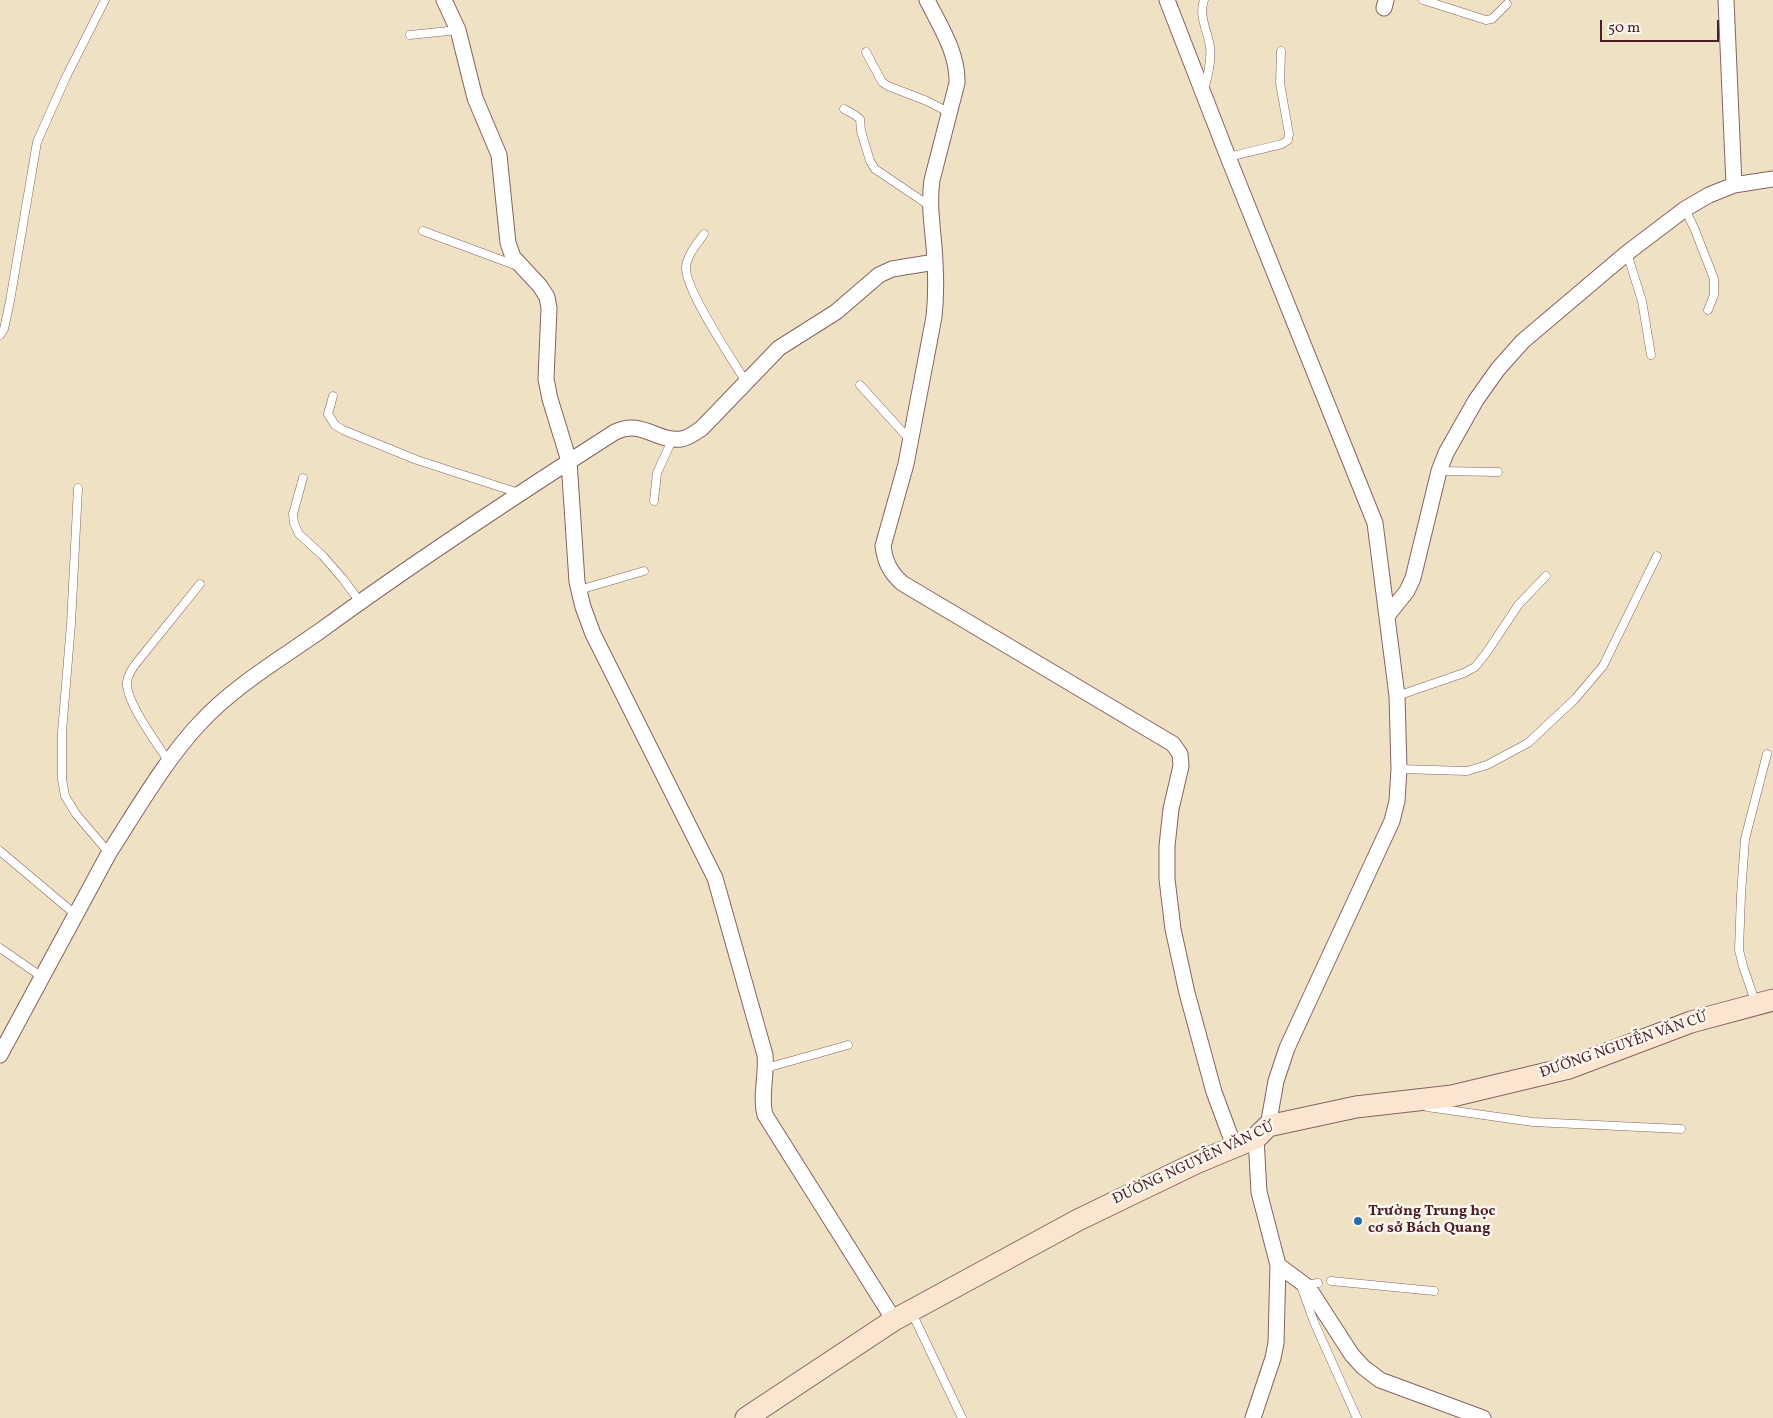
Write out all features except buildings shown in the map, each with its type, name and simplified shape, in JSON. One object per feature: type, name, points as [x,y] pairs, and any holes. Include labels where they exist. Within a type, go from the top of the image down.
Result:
[{"type":"street","points":[[444,0],[458,30],[475,98],[499,155],[508,243],[513,257],[540,286],[547,297],[549,308],[546,379],[550,399],[569,461],[577,582],[593,634],[715,878],[765,1055],[766,1068],[762,1105],[765,1115],[903,1315]]},
{"type":"street","points":[[927,0],[954,56],[958,70],[950,113],[932,180],[930,206],[935,262],[936,300],[934,317],[906,464],[883,546],[885,559],[891,572],[902,583],[1172,744],[1180,754],[1181,766],[1171,809],[1167,846],[1167,879],[1173,929],[1187,993],[1214,1092],[1234,1146]]},
{"type":"street","points":[[1167,0],[1228,157],[1370,509],[1378,538],[1397,696],[1399,769],[1397,801],[1392,821],[1287,1048],[1262,1132],[1259,1192],[1278,1265],[1276,1343],[1253,1418]]},
{"type":"street","points":[[1726,0],[1734,185]]},
{"type":"street","points":[[1387,616],[1407,591],[1414,578],[1439,471],[1446,454],[1476,400],[1498,369],[1524,341],[1627,254],[1685,209],[1709,195],[1734,185],[1773,179]]},
{"type":"street","points":[[0,1055],[109,854],[181,744],[229,696],[390,580],[615,432],[625,427],[635,427],[681,439],[692,434],[702,428],[779,348],[836,312],[879,275],[892,269],[935,262]]},
{"type":"street","name":"ĐƯỜNG NGUYỄN VĂN CỪ","points":[[757,1415],[903,1315],[1078,1220],[1262,1132],[1356,1107],[1452,1096],[1569,1068],[1691,1022],[1765,1002]]},
{"type":"street","points":[[1278,1265],[1307,1283],[1352,1355],[1363,1368],[1380,1380],[1483,1418]]},
{"type":"lane","points":[[0,335],[4,329],[10,301],[37,142],[66,77],[105,0]]},
{"type":"lane","points":[[1204,0],[1202,14],[1211,49],[1204,93]]},
{"type":"lane","points":[[1423,0],[1486,20],[1492,19],[1507,4]]},
{"type":"lane","points":[[410,35],[458,30]]},
{"type":"lane","points":[[1228,157],[1282,144],[1288,140],[1289,134],[1280,83],[1281,51]]},
{"type":"lane","points":[[866,52],[882,82],[950,113]]},
{"type":"lane","points":[[844,109],[855,114],[860,119],[861,131],[870,161],[875,169],[930,206]]},
{"type":"lane","points":[[1685,209],[1714,279],[1714,295],[1708,310]]},
{"type":"lane","points":[[423,231],[521,267]]},
{"type":"lane","points":[[704,234],[689,256],[686,276],[710,324],[746,382]]},
{"type":"lane","points":[[1627,254],[1642,301],[1651,355]]},
{"type":"lane","points":[[860,385],[910,440]]},
{"type":"lane","points":[[332,396],[328,414],[335,426],[417,460],[521,493]]},
{"type":"lane","points":[[654,501],[657,473],[673,438]]},
{"type":"lane","points":[[1439,471],[1498,472]]},
{"type":"lane","points":[[303,478],[293,514],[294,523],[299,534],[328,562],[360,602]]},
{"type":"lane","points":[[78,488],[71,624],[62,732],[62,779],[65,796],[76,814],[109,854]]},
{"type":"lane","points":[[1399,769],[1467,771],[1486,766],[1528,743],[1575,699],[1603,666],[1657,556]]},
{"type":"lane","points":[[579,590],[644,571]]},
{"type":"lane","points":[[1397,696],[1464,673],[1474,667],[1487,652],[1519,604],[1546,576]]},
{"type":"lane","points":[[169,762],[133,706],[127,682],[130,672],[138,661],[200,584]]},
{"type":"lane","points":[[1765,1002],[1743,966],[1740,950],[1745,839],[1767,754]]},
{"type":"lane","points":[[0,851],[76,915]]},
{"type":"lane","points":[[0,948],[42,977]]},
{"type":"lane","points":[[766,1068],[848,1045]]},
{"type":"lane","points":[[1396,1102],[1533,1122],[1681,1129]]},
{"type":"lane","points":[[1331,1281],[1434,1291]]},
{"type":"lane","points":[[1307,1283],[1314,1322],[1357,1418]]},
{"type":"lane","points":[[903,1315],[962,1418]]},
{"type":"place","name":"Trường Trung học cơ sở Bách Quang","points":[[1358,1221]]}]
